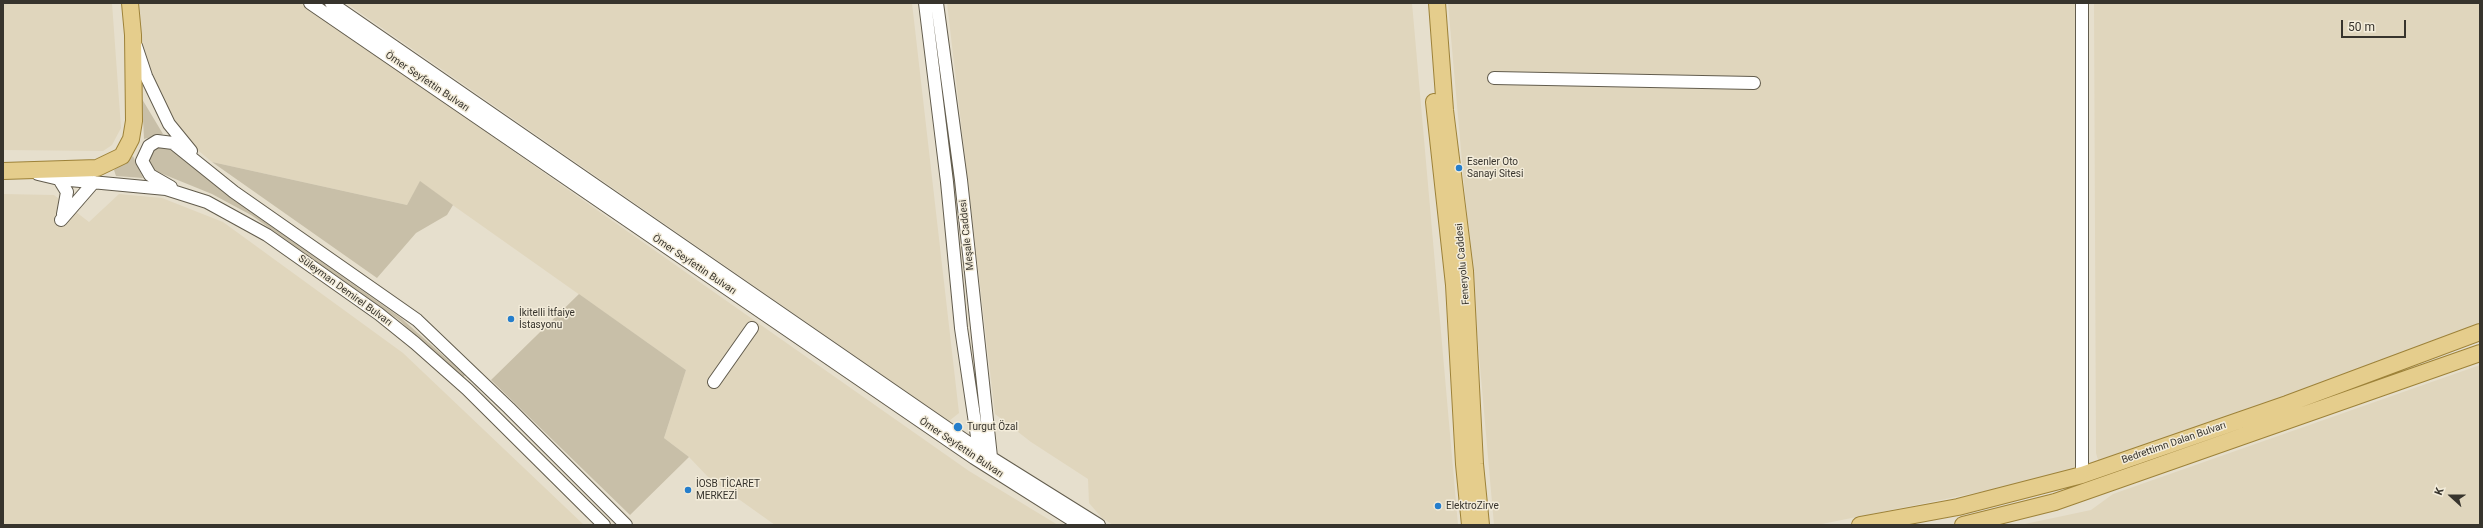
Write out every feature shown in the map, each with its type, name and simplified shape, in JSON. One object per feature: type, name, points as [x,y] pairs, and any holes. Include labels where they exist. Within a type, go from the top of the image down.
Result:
[{"type":"main road","name":"Süleyman Demirel Bulvarı","points":[[3,171],[97,168],[122,156],[131,139],[134,121],[133,35],[130,3]]},
{"type":"main road","name":"Feneryolu Caddesi","points":[[1426,3],[1454,285],[1464,464],[1470,525]]},
{"type":"main road","name":"Feneryolu Caddesi","points":[[1436,3],[1445,110],[1465,271],[1475,464],[1481,525]]},
{"type":"main road","name":"Bedrettimn Dalan Bulvarı","points":[[1860,525],[1958,507],[2082,475],[2287,404],[2480,332]]},
{"type":"main road","name":"Bedrettimn Dalan Bulvarı","points":[[1963,525],[2047,504],[2083,493],[2480,353]]},
{"type":"street","name":"Ömer Seyfettin Bulvarı","points":[[310,3],[1080,525]]},
{"type":"street","name":"Ömer Seyfettin Bulvarı","points":[[331,3],[977,454]]},
{"type":"street","name":"Meşale Caddesi","points":[[925,3],[946,177],[961,328],[977,454]]},
{"type":"street","name":"Meşale Caddesi","points":[[937,3],[961,180],[989,462]]},
{"type":"street","points":[[2082,3],[2082,475]]},
{"type":"street","points":[[133,35],[146,76],[169,124],[202,164]]},
{"type":"street","points":[[1494,78],[1754,84]]},
{"type":"street","points":[[187,195],[150,175],[142,161],[144,152],[149,146],[157,141],[166,141],[173,143],[202,164]]},
{"type":"street","name":"Süleyman Demirel Bulvarı","points":[[202,164],[234,192],[418,320],[504,403],[626,525]]},
{"type":"street","name":"Süleyman Demirel Bulvarı","points":[[25,171],[59,178],[166,189],[207,202],[267,235],[379,314],[467,389],[604,525]]},
{"type":"street","points":[[59,178],[67,192],[61,220],[94,182]]},
{"type":"street","points":[[714,382],[752,328]]},
{"type":"street","name":"Ömer Seyfettin Bulvarı","points":[[989,462],[1099,525]]},
{"type":"shaded area","points":[[3,3],[112,3],[121,128],[112,145],[103,151],[3,150]]},
{"type":"shaded area","points":[[134,3],[302,3],[969,471],[1058,525],[775,525],[709,478],[689,457],[664,438],[686,370],[420,182],[407,205],[212,162],[194,147],[161,106],[139,61]]},
{"type":"shaded area","points":[[346,3],[912,3],[959,413],[949,421]]},
{"type":"shaded area","points":[[947,3],[1412,3],[1458,525],[1113,525],[1102,518],[1089,503],[1088,479],[1031,442],[995,414]]},
{"type":"shaded area","points":[[1448,3],[2077,3],[2078,462],[2075,469],[2069,474],[1817,525],[1494,525]]},
{"type":"shaded area","points":[[2094,3],[2480,3],[2480,328],[2105,462],[2098,460],[2096,453]]},
{"type":"shaded area","points":[[142,99],[163,134],[144,139]]},
{"type":"shaded area","points":[[168,144],[255,215],[401,318],[465,375],[462,379],[399,320],[251,215],[212,194],[148,168],[147,154],[152,148]]},
{"type":"shaded area","points":[[133,156],[143,178],[116,176],[114,170]]},
{"type":"shaded area","points":[[212,162],[407,205],[420,181],[453,205],[447,215],[416,233],[377,278]]},
{"type":"shaded area","points":[[3,194],[54,195],[89,222],[119,194],[162,198],[223,222],[403,353],[584,525],[3,525]]},
{"type":"shaded area","points":[[579,294],[686,370],[664,438],[689,457],[630,515],[491,380]]},
{"type":"shaded area","points":[[2480,365],[2480,525],[2020,525],[2091,510],[2113,494]]},
{"type":"place","name":"Esenler Oto Sanayi Sitesi","points":[[1459,168]]},
{"type":"place","name":"İkitelli İtfaiye İstasyonu","points":[[511,319]]},
{"type":"place","name":"Turgut Özal","points":[[958,427]]},
{"type":"place","name":"İOSB TİCARET MERKEZİ","points":[[688,490]]},
{"type":"place","name":"ElektroZirve","points":[[1438,506]]}]
